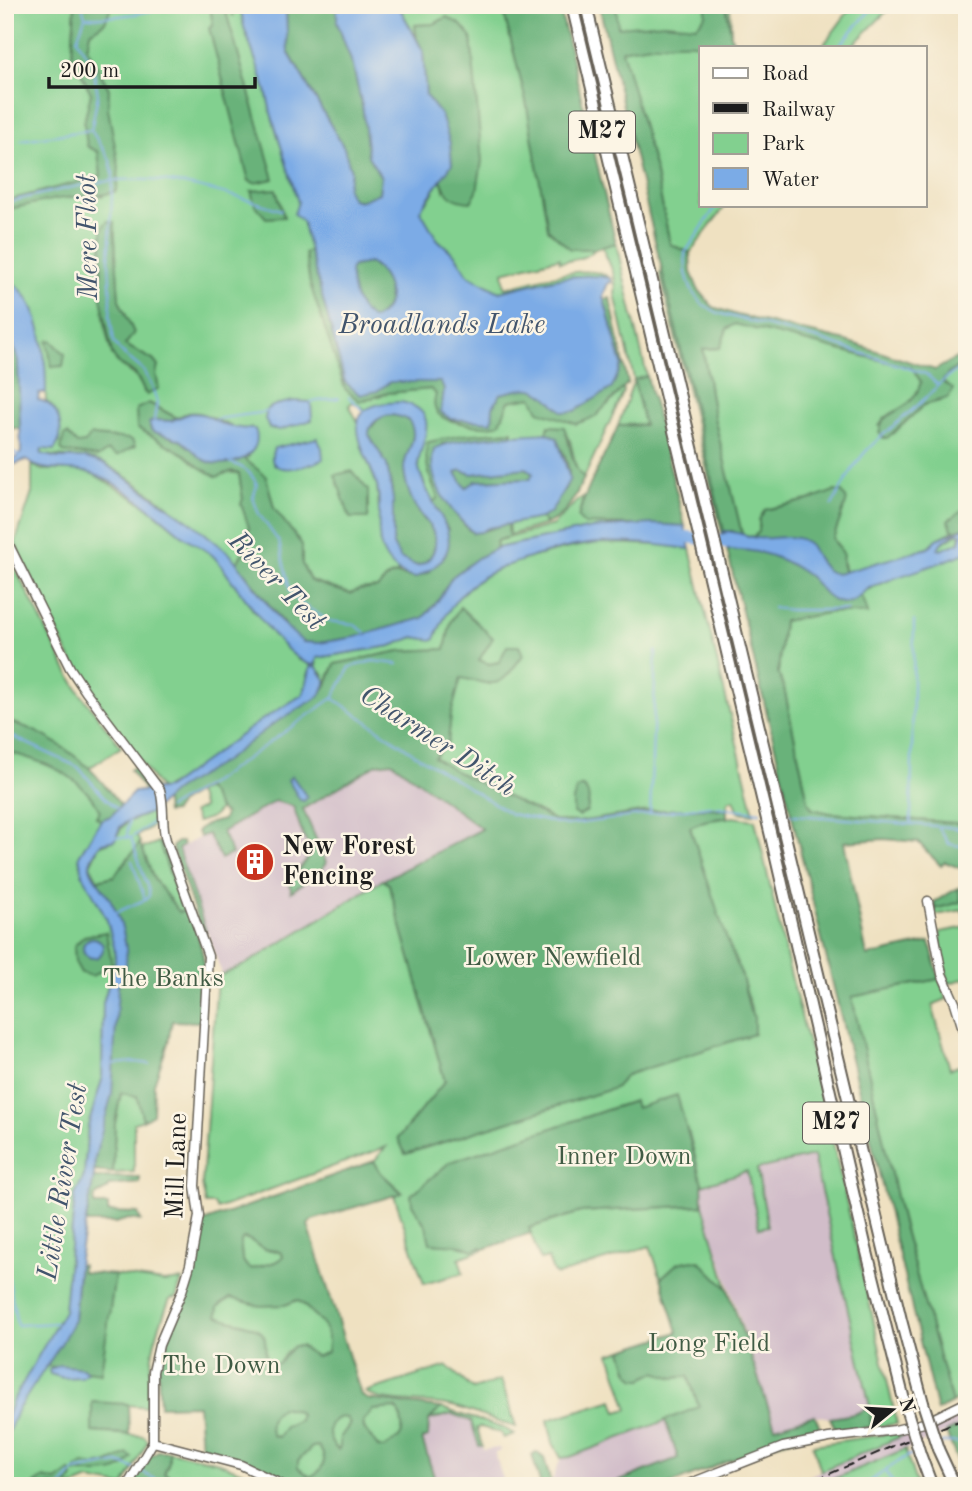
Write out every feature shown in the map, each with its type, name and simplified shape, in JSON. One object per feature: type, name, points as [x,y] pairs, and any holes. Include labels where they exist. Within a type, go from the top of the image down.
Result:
[{"type":"highway","name":"M27","points":[[572,5],[771,836],[858,1218],[906,1408],[930,1486]]},
{"type":"highway","name":"M27","points":[[586,5],[901,1320],[923,1403],[953,1486]]},
{"type":"street","name":"Mill Lane","points":[[5,537],[70,668],[160,790],[166,840],[208,956],[195,1186],[199,1216],[190,1265],[159,1345],[153,1372],[153,1442]]},
{"type":"street","points":[[928,901],[942,974],[956,1003],[967,1042]]},
{"type":"street","points":[[683,1486],[783,1447],[925,1423],[967,1402]]},
{"type":"street","points":[[127,1486],[153,1442],[241,1465],[285,1486]]},
{"type":"shaded area","name":"New Forest Fencing","points":[[392,762],[482,829],[383,880],[246,964],[222,974],[178,849],[208,833],[220,859],[231,854],[221,832],[275,801],[293,807],[312,852],[290,881],[314,874],[323,868],[303,810],[377,764]]},
{"type":"shaded area","points":[[813,1156],[870,1407],[855,1414],[830,1418],[815,1415],[775,1428],[703,1205],[702,1183]]},
{"type":"shaded area","points":[[452,1414],[471,1421],[479,1446],[482,1446],[483,1450],[499,1448],[501,1451],[495,1453],[504,1484],[437,1486],[422,1439],[428,1437],[429,1420]]},
{"type":"shaded area","points":[[967,1414],[967,1424],[817,1486],[788,1486],[847,1458]]},
{"type":"shaded area","points":[[665,1420],[678,1458],[607,1486],[552,1486],[561,1458],[570,1457]]},
{"type":"green space","points":[[5,5],[75,5],[72,55],[91,93],[84,123],[98,152],[101,177],[5,201]]},
{"type":"green space","points":[[75,5],[112,5],[105,22],[90,32],[87,48],[109,89],[108,109],[119,167],[117,191],[56,199],[5,210],[5,201],[101,176],[98,152],[87,146],[84,123],[91,93],[72,55]]},
{"type":"green space","points":[[112,5],[210,5],[213,27],[210,28],[273,179],[224,5],[231,5],[233,17],[234,5],[240,5],[244,27],[266,90],[298,202],[310,250],[305,253],[366,400],[388,393],[431,389],[436,394],[508,401],[532,397],[608,405],[623,388],[624,391],[584,478],[577,471],[570,440],[549,426],[547,433],[512,436],[511,431],[463,435],[428,443],[429,475],[438,499],[432,502],[420,473],[420,453],[401,402],[376,405],[366,410],[353,402],[349,405],[358,422],[362,448],[377,485],[382,548],[399,573],[387,577],[378,588],[350,594],[310,580],[302,564],[302,545],[274,508],[266,476],[243,458],[249,457],[251,428],[232,427],[196,413],[186,413],[177,418],[149,403],[186,455],[198,466],[239,474],[243,499],[241,504],[249,526],[247,545],[237,563],[169,506],[107,465],[89,459],[41,454],[42,449],[59,443],[60,431],[54,410],[46,401],[43,343],[23,293],[5,278],[5,210],[68,196],[103,196],[109,89],[87,48],[90,32],[105,22]],"holes":[[[114,223],[119,300],[134,333],[125,345],[153,360],[158,366],[144,392],[137,379],[113,356],[107,334],[102,303],[100,258],[103,241]]]},
{"type":"green space","points":[[210,5],[224,5],[274,179],[254,183],[249,181],[209,28],[213,26]]},
{"type":"green space","points":[[287,5],[337,5],[337,22],[353,66],[363,111],[368,156],[381,177],[379,193],[369,198],[352,199],[346,189],[351,171],[344,148],[288,51]]},
{"type":"green space","points":[[398,5],[502,5],[526,101],[570,249],[595,249],[579,258],[560,262],[559,258],[503,272],[505,288],[575,272],[601,273],[610,278],[568,277],[499,292],[468,275],[456,256],[437,239],[419,210],[430,198],[441,178],[444,190],[475,89],[471,37],[461,25],[447,17],[434,24],[415,25],[417,39]]},
{"type":"green space","points":[[502,5],[559,5],[616,243],[595,249],[570,249],[548,229],[526,101]]},
{"type":"green space","points":[[599,5],[616,5],[618,27],[664,23],[697,26],[706,15],[706,5],[726,5],[733,46],[683,43],[622,50],[656,174],[670,244],[690,253],[691,272],[698,289],[713,307],[846,341],[935,370],[967,352],[967,359],[942,382],[953,389],[948,398],[924,405],[887,438],[883,438],[879,432],[883,420],[910,401],[918,390],[921,382],[912,368],[735,324],[727,329],[720,348],[703,349],[714,417],[742,534],[753,537],[759,532],[759,520],[765,510],[813,499],[834,491],[842,492],[847,500],[833,539],[843,555],[844,571],[860,594],[867,614],[832,612],[783,621],[778,673],[784,688],[812,809],[830,813],[967,824],[967,868],[962,869],[945,862],[941,866],[918,842],[884,839],[844,842],[867,956],[930,942],[939,979],[852,997],[901,1219],[952,1403],[937,1411],[727,550],[741,549],[733,531],[724,531]]},
{"type":"green space","points":[[616,5],[730,5],[731,35],[735,46],[699,46],[699,206],[725,206],[690,253],[670,244],[656,174],[618,39]]},
{"type":"green space","points":[[853,5],[893,5],[852,46],[823,46]]},
{"type":"green space","points":[[447,17],[461,25],[471,37],[482,161],[477,191],[471,202],[451,196],[441,178],[452,164],[441,115],[426,96],[423,51],[417,39],[415,25],[434,24]]},
{"type":"green space","points":[[276,189],[284,217],[266,218],[255,205],[251,191]]},
{"type":"green space","points":[[108,221],[114,223],[119,300],[134,333],[125,345],[153,360],[158,366],[156,374],[159,388],[147,395],[135,374],[119,363],[112,354],[101,297],[102,233]]},
{"type":"green space","points":[[616,243],[647,376],[634,381],[645,425],[618,426],[634,380],[615,294],[614,275],[602,246]]},
{"type":"green space","points":[[310,250],[345,382],[377,391],[390,382],[440,382],[444,389],[441,412],[451,419],[492,422],[493,407],[500,394],[525,388],[539,389],[551,401],[622,365],[604,300],[610,298],[628,383],[595,417],[576,424],[539,411],[532,397],[509,401],[500,423],[493,426],[458,423],[444,418],[435,409],[436,394],[431,389],[388,393],[359,401],[345,389],[310,284],[305,253]]},
{"type":"green space","points":[[369,263],[382,275],[389,291],[386,308],[372,319],[358,304],[350,271],[353,266]]},
{"type":"green space","points":[[660,273],[663,273],[725,533],[722,533]]},
{"type":"green space","points":[[5,297],[18,313],[20,429],[5,427]]},
{"type":"green space","points":[[735,324],[912,368],[921,382],[917,392],[907,405],[890,414],[879,426],[893,434],[924,405],[941,401],[947,376],[967,359],[967,507],[948,520],[953,531],[937,539],[928,548],[845,573],[840,548],[833,539],[842,513],[813,499],[765,510],[759,520],[759,532],[753,537],[742,534],[714,417],[703,349],[720,348],[727,329]]},
{"type":"green space","points":[[51,340],[65,354],[63,366],[52,367],[47,341]]},
{"type":"green space","points":[[647,376],[685,526],[584,524],[578,518],[582,506],[618,426],[644,425],[634,380]]},
{"type":"green space","points":[[149,403],[177,418],[171,421],[154,420],[150,428],[152,431],[180,440],[190,448],[229,462],[243,458],[266,476],[274,508],[302,545],[302,564],[310,581],[350,594],[378,588],[394,575],[415,578],[429,572],[448,529],[432,502],[438,498],[427,463],[428,442],[463,435],[512,431],[512,436],[442,444],[432,458],[444,497],[469,530],[473,533],[508,524],[509,537],[496,541],[497,548],[479,557],[452,577],[438,601],[423,618],[355,637],[319,643],[302,642],[292,634],[237,563],[247,545],[249,527],[241,504],[243,499],[239,474],[232,471],[217,477],[186,455],[137,428],[136,409]]},
{"type":"green space","points":[[390,415],[406,419],[411,424],[413,437],[404,469],[406,481],[414,504],[432,529],[434,538],[430,557],[416,566],[399,558],[393,545],[392,490],[387,465],[369,435],[369,430],[379,418]]},
{"type":"green space","points":[[549,426],[564,427],[574,462],[584,478],[565,511],[546,524],[541,518],[558,500],[569,477],[563,452],[556,440],[547,433]]},
{"type":"green space","points":[[68,434],[77,444],[85,443],[91,435],[132,440],[135,446],[117,456],[108,451],[98,457],[63,452],[61,449],[64,435]]},
{"type":"green space","points":[[32,465],[42,470],[80,470],[93,474],[145,505],[182,535],[214,556],[271,632],[299,660],[310,663],[302,695],[161,790],[87,689],[15,543],[32,493]]},
{"type":"green space","points":[[526,468],[533,474],[530,479],[476,481],[466,488],[456,473],[461,470],[472,474]]},
{"type":"green space","points":[[352,471],[368,490],[368,518],[350,518],[335,475]]},
{"type":"green space","points":[[583,497],[578,518],[609,525],[653,524],[592,528],[497,548],[496,541],[553,525]]},
{"type":"green space","points":[[967,507],[967,527],[953,531],[948,520]]},
{"type":"green space","points":[[541,518],[546,524],[509,535],[508,524]]},
{"type":"green space","points":[[961,532],[960,542],[941,550],[937,549],[941,543]]},
{"type":"green space","points":[[599,543],[662,545],[690,549],[754,814],[739,812],[734,799],[728,801],[727,810],[710,808],[647,811],[578,822],[556,821],[455,771],[434,757],[448,742],[451,714],[461,677],[490,684],[499,662],[489,664],[479,660],[492,638],[460,607],[451,622],[445,649],[400,651],[335,664],[323,690],[326,681],[323,673],[317,670],[316,658],[391,646],[414,637],[435,639],[456,600],[488,574],[535,556]]},
{"type":"green space","points":[[5,548],[66,669],[80,693],[121,747],[89,768],[39,734],[5,721]]},
{"type":"green space","points":[[967,552],[967,824],[830,813],[812,809],[784,688],[778,673],[783,621],[832,612],[867,614],[860,593],[910,571]]},
{"type":"green space","name":"Lower Newfield","points":[[460,607],[493,638],[479,660],[489,664],[499,662],[507,646],[519,646],[523,655],[509,674],[498,682],[484,683],[461,678],[451,714],[448,742],[434,757],[455,771],[556,821],[578,822],[664,810],[727,810],[727,817],[704,821],[690,827],[726,937],[742,976],[750,1011],[754,1017],[754,1034],[626,1075],[615,1088],[405,1154],[398,1138],[445,1081],[389,884],[383,880],[482,829],[392,762],[377,764],[303,809],[326,862],[323,868],[291,892],[290,881],[312,852],[293,806],[275,801],[222,832],[232,854],[221,859],[208,834],[200,837],[197,832],[205,825],[223,820],[225,814],[208,791],[205,788],[181,802],[174,812],[166,813],[164,794],[320,692],[327,685],[335,664],[400,651],[445,649],[451,622]]},
{"type":"green space","points":[[5,721],[38,733],[70,752],[92,771],[121,805],[111,816],[101,820],[96,817],[100,811],[92,798],[71,778],[47,765],[5,751]]},
{"type":"green space","points":[[5,750],[60,770],[82,787],[100,811],[96,816],[101,820],[79,856],[80,865],[107,920],[114,945],[115,962],[103,1003],[102,1080],[88,1126],[84,1176],[75,1195],[64,1311],[100,1373],[115,1275],[164,1282],[182,1280],[176,1298],[170,1299],[155,1340],[148,1407],[92,1402],[92,1432],[144,1436],[148,1441],[122,1486],[89,1480],[75,1486],[5,1486]]},
{"type":"green space","points":[[137,765],[157,791],[145,791],[130,770]]},
{"type":"green space","points":[[582,786],[589,801],[587,811],[579,816],[573,813],[573,800],[577,789]]},
{"type":"green space","points":[[205,788],[211,793],[219,810],[213,817],[197,822],[193,812],[203,808],[197,793]]},
{"type":"green space","points":[[156,808],[157,823],[137,836],[140,843],[114,876],[98,880],[90,865],[99,846],[115,840],[124,825]]},
{"type":"green space","points":[[733,817],[755,820],[831,1134],[897,1424],[871,1427],[870,1407],[813,1156],[757,1169],[768,1226],[759,1228],[747,1171],[702,1185],[689,1133],[636,1108],[633,1101],[450,1162],[412,1204],[426,1226],[458,1246],[464,1244],[470,1249],[484,1249],[459,1258],[463,1273],[424,1284],[394,1195],[402,1192],[381,1173],[374,1161],[386,1147],[217,1209],[214,1204],[206,1204],[202,1185],[217,977],[246,964],[383,880],[389,883],[445,1082],[399,1137],[406,1154],[615,1088],[626,1075],[754,1034],[748,997],[690,827],[704,821]]},
{"type":"green space","points":[[164,840],[187,906],[181,906],[159,842]]},
{"type":"green space","points":[[159,842],[180,906],[187,906],[188,910],[179,912],[154,879],[142,848]]},
{"type":"green space","points":[[177,842],[182,842],[183,846],[178,849],[206,931],[204,932],[172,847]]},
{"type":"green space","name":"The Banks","points":[[140,843],[154,879],[179,912],[188,910],[199,940],[205,977],[200,1022],[172,1021],[168,1043],[154,1084],[153,1114],[143,1120],[137,1096],[121,1093],[115,1123],[113,1173],[94,1171],[109,1017],[124,963],[98,880],[114,876]]},
{"type":"green space","points":[[967,887],[967,924],[963,910],[936,915],[935,909],[960,902],[958,888]]},
{"type":"green space","points":[[958,888],[961,902],[935,909],[934,902]]},
{"type":"green space","points":[[967,927],[967,978],[949,983],[942,956],[940,932]]},
{"type":"green space","points":[[106,932],[112,965],[92,976],[81,973],[75,962],[74,946],[84,936]]},
{"type":"green space","points":[[939,979],[947,999],[932,1005],[950,1069],[967,1063],[967,1393],[952,1403],[901,1219],[851,997]]},
{"type":"green space","points":[[121,1093],[137,1096],[143,1120],[134,1123],[134,1172],[113,1173],[115,1123]]},
{"type":"green space","name":"Inner Down","points":[[677,1095],[702,1183],[703,1205],[581,1212],[529,1228],[531,1233],[484,1249],[482,1247],[473,1250],[458,1245],[430,1243],[426,1226],[412,1204],[411,1195],[450,1162],[634,1101],[636,1108]]},
{"type":"green space","name":"The Down","points":[[374,1161],[381,1173],[402,1193],[312,1220],[308,1225],[361,1395],[367,1399],[441,1408],[429,1420],[428,1437],[422,1439],[437,1486],[295,1486],[247,1463],[201,1449],[198,1405],[160,1406],[158,1370],[161,1348],[192,1275],[203,1222]],"holes":[[[243,1238],[249,1240],[264,1249],[282,1253],[283,1257],[251,1269],[243,1260]],[[230,1298],[261,1306],[285,1305],[297,1300],[325,1328],[328,1336],[327,1352],[316,1357],[301,1346],[293,1346],[279,1363],[269,1366],[266,1363],[265,1340],[259,1330],[217,1315],[218,1307]],[[282,1407],[297,1411],[300,1415],[299,1420],[285,1427],[278,1437],[272,1435],[269,1426],[275,1413]],[[395,1408],[401,1417],[400,1436],[383,1448],[378,1447],[364,1428],[363,1421],[373,1410]],[[341,1417],[347,1418],[350,1424],[340,1438],[338,1450],[329,1436],[332,1422]],[[318,1446],[324,1460],[322,1468],[310,1477],[298,1467],[298,1461],[312,1447]]]},
{"type":"green space","points":[[93,1178],[140,1178],[140,1183],[109,1186],[95,1196],[94,1205],[108,1205],[108,1212],[138,1213],[141,1221],[129,1219],[115,1223],[86,1223]]},
{"type":"green space","points":[[703,1205],[728,1289],[698,1260],[678,1263],[661,1278],[650,1246],[557,1275],[553,1272],[548,1258],[540,1260],[529,1228],[581,1212]]},
{"type":"green space","points":[[243,1238],[264,1249],[280,1252],[283,1257],[251,1269],[242,1257]]},
{"type":"green space","name":"Long Field","points":[[692,1260],[701,1262],[728,1289],[775,1427],[815,1415],[822,1432],[763,1447],[667,1486],[607,1486],[678,1458],[665,1420],[699,1407],[688,1376],[674,1378],[656,1372],[636,1379],[629,1372],[622,1350],[678,1332],[661,1278],[678,1263]]},
{"type":"green space","points":[[79,1265],[82,1265],[82,1272],[115,1275],[101,1373],[46,1366],[74,1320]]},
{"type":"green space","points":[[230,1298],[285,1305],[297,1300],[325,1328],[328,1336],[327,1352],[316,1357],[311,1353],[287,1351],[279,1363],[269,1366],[260,1341],[250,1327],[217,1316],[218,1307]]},
{"type":"green space","points":[[622,1350],[629,1372],[642,1379],[656,1372],[674,1378],[689,1376],[699,1408],[570,1457],[561,1458],[553,1443],[548,1420],[613,1400],[617,1412],[628,1409],[610,1354]]},
{"type":"green space","points":[[447,1366],[473,1389],[501,1380],[516,1427],[456,1407],[381,1399],[365,1392]]},
{"type":"green space","points":[[92,1402],[128,1404],[129,1434],[92,1432]]},
{"type":"green space","points":[[282,1407],[297,1411],[300,1415],[299,1420],[285,1427],[278,1437],[272,1435],[270,1422],[272,1416]]},
{"type":"green space","points":[[870,1407],[871,1427],[840,1431],[836,1430],[830,1418],[855,1414]]},
{"type":"green space","points":[[395,1408],[401,1417],[402,1433],[398,1439],[383,1448],[369,1438],[363,1421],[373,1410]]},
{"type":"green space","points":[[441,1408],[514,1434],[503,1438],[501,1433],[477,1428],[482,1446],[479,1446],[471,1421],[452,1414],[429,1420]]},
{"type":"green space","points":[[341,1417],[347,1418],[350,1424],[340,1438],[338,1450],[331,1442],[329,1432],[332,1423]]},
{"type":"green space","points":[[967,1424],[967,1485],[946,1432]]},
{"type":"green space","points":[[900,1432],[902,1436],[821,1471],[813,1445]]},
{"type":"green space","points":[[318,1446],[324,1460],[322,1468],[310,1477],[298,1467],[298,1461],[312,1447]]},
{"type":"green space","points":[[905,1449],[917,1486],[817,1486]]},
{"type":"green space","points":[[158,1451],[169,1451],[169,1462],[164,1473],[187,1486],[133,1486],[148,1457]]},
{"type":"green space","points":[[169,1451],[215,1461],[277,1486],[187,1486],[164,1473],[169,1462]]},
{"type":"green space","points":[[536,1452],[544,1458],[552,1486],[541,1486],[532,1455]]},
{"type":"green space","points":[[128,1454],[132,1458],[114,1471],[76,1473],[75,1470],[84,1464],[95,1466]]},
{"type":"green space","points":[[70,1471],[73,1477],[67,1486],[32,1486],[44,1478],[56,1481]]},
{"type":"water","name":"Broadlands Lake","points":[[240,5],[287,5],[288,52],[344,148],[351,171],[347,189],[352,199],[360,201],[379,193],[381,177],[368,156],[363,111],[353,66],[337,22],[337,5],[398,5],[423,51],[426,96],[441,115],[450,143],[452,164],[420,210],[437,239],[456,256],[468,275],[499,292],[569,277],[610,278],[612,282],[608,283],[603,296],[622,365],[612,388],[575,411],[563,412],[535,390],[522,389],[500,394],[493,407],[492,422],[451,419],[441,412],[444,389],[440,382],[390,382],[377,391],[360,395],[345,382],[302,221],[294,214],[298,202],[266,90],[244,27]],"holes":[[[369,263],[386,283],[389,300],[381,314],[373,319],[358,305],[350,271],[353,266]]]},
{"type":"water","points":[[5,278],[18,287],[35,313],[43,346],[46,378],[46,393],[39,393],[38,400],[52,407],[59,420],[58,443],[54,450],[42,449],[41,454],[58,458],[86,458],[105,464],[191,522],[230,554],[282,623],[303,642],[319,643],[355,637],[423,618],[438,601],[452,577],[479,557],[497,548],[592,528],[653,524],[685,526],[690,549],[633,543],[599,543],[535,556],[501,568],[475,582],[451,608],[435,639],[414,637],[391,646],[317,658],[315,665],[305,662],[293,655],[270,631],[215,558],[128,492],[84,471],[42,468],[26,460],[10,466],[10,460],[18,457],[21,452],[18,361],[5,322]]},
{"type":"water","points":[[5,362],[10,430],[8,431],[5,427]]},
{"type":"water","points":[[293,401],[311,402],[312,420],[280,430],[269,428],[265,419],[267,409]]},
{"type":"water","points":[[401,402],[421,411],[425,418],[426,434],[418,463],[449,540],[446,553],[436,566],[415,578],[394,567],[381,547],[378,490],[358,430],[358,422],[364,411],[379,404]],"holes":[[[390,415],[406,419],[411,424],[413,437],[404,469],[406,481],[414,504],[435,537],[433,553],[427,561],[417,566],[400,558],[393,545],[393,499],[387,465],[369,435],[370,427],[375,421]]]},
{"type":"water","points":[[190,413],[203,414],[227,426],[255,429],[255,447],[242,459],[223,464],[213,463],[201,458],[180,440],[152,431],[149,423],[154,420],[171,421]]},
{"type":"water","points":[[547,433],[557,438],[570,479],[551,512],[541,518],[473,533],[454,513],[436,483],[432,461],[434,449],[458,441]],"holes":[[[526,468],[533,474],[530,479],[476,481],[466,488],[456,473],[461,470],[472,474]]]},
{"type":"water","points":[[317,438],[323,459],[289,468],[280,468],[274,464],[274,448]]},
{"type":"water","points":[[967,527],[967,552],[871,587],[852,601],[844,603],[833,600],[807,575],[779,559],[748,551],[727,550],[722,533],[728,531],[757,538],[790,537],[802,540],[811,547],[826,569],[837,574],[928,548],[937,539]],"holes":[[[956,533],[962,534],[960,542],[938,549],[941,543]]]},
{"type":"water","points":[[316,666],[326,681],[320,696],[273,724],[226,760],[176,790],[150,813],[126,822],[120,827],[115,840],[102,843],[92,857],[91,871],[115,908],[125,943],[126,966],[118,986],[112,1094],[95,1157],[79,1258],[74,1320],[17,1411],[5,1441],[5,1422],[12,1402],[64,1311],[75,1195],[84,1176],[88,1126],[102,1080],[103,1003],[115,962],[115,952],[107,920],[82,873],[79,856],[101,820],[111,816],[134,792],[167,788],[260,721],[302,695],[310,667]]},
{"type":"water","points":[[292,776],[307,797],[304,801],[300,800],[288,780]]},
{"type":"water","points":[[89,938],[97,938],[103,948],[97,958],[89,958],[83,952],[83,944]]},
{"type":"water","points":[[59,1365],[83,1368],[87,1372],[82,1377],[63,1378],[50,1374],[49,1370]]},
{"type":"waterway","name":"Mere Fliot","points":[[82,5],[85,17],[77,39],[93,67],[98,95],[91,130],[110,160],[113,173],[109,262],[110,316],[114,342],[120,351],[143,370],[152,386],[157,402],[154,420]]},
{"type":"waterway","points":[[87,17],[129,15],[171,5]]},
{"type":"waterway","points":[[839,46],[875,5]]},
{"type":"waterway","points":[[21,140],[91,130]]},
{"type":"waterway","points":[[5,203],[85,185],[153,180],[197,187],[281,210]]},
{"type":"waterway","points":[[716,206],[685,253],[686,273],[691,289],[702,304],[718,313],[818,339],[926,374],[938,385],[868,449],[832,505]]},
{"type":"waterway","points":[[938,385],[967,362]]},
{"type":"waterway","points":[[349,397],[364,411]]},
{"type":"waterway","points":[[311,402],[339,398]]},
{"type":"waterway","points":[[216,419],[266,412]]},
{"type":"waterway","points":[[8,431],[11,450],[19,456]]},
{"type":"waterway","points":[[229,462],[246,470],[257,485],[253,498],[259,514],[279,542],[290,591],[296,600],[329,621],[353,624],[366,633]]},
{"type":"waterway","name":"River Test","points":[[673,535],[739,544]]},
{"type":"waterway","points":[[773,608],[848,610]]},
{"type":"waterway","points":[[911,823],[914,621]]},
{"type":"waterway","points":[[650,815],[656,651]]},
{"type":"waterway","points":[[334,697],[350,667],[373,661],[398,664]]},
{"type":"waterway","name":"Charmer Ditch","points":[[168,808],[213,782],[333,698],[416,755],[511,814],[567,825],[709,806],[760,812]]},
{"type":"waterway","points":[[5,733],[78,767],[117,808]]},
{"type":"waterway","name":"Charmer Ditch","points":[[783,814],[967,830]]},
{"type":"waterway","points":[[115,837],[131,838],[157,819]]},
{"type":"waterway","points":[[127,836],[129,821]]},
{"type":"waterway","points":[[938,827],[949,844],[960,846],[967,842]]},
{"type":"waterway","points":[[117,912],[149,896],[131,838]]},
{"type":"waterway","points":[[132,861],[145,899]]},
{"type":"waterway","points":[[113,1064],[150,1064]]},
{"type":"waterway","points":[[5,1259],[17,1325],[56,1323]]},
{"type":"waterway","points":[[940,1444],[967,1443]]},
{"type":"waterway","points":[[861,1486],[915,1453]]},
{"type":"waterway","points":[[61,1486],[75,1471],[118,1463],[134,1468]]},
{"type":"waterway","points":[[141,1472],[169,1486]]},
{"type":"waterway","points":[[886,1472],[895,1486]]},
{"type":"waterway","points":[[13,1486],[22,1486]]},
{"type":"railway","points":[[802,1486],[893,1446],[967,1418]]},
{"type":"place","name":"New Forest Fencing","points":[[255,862]]},
{"type":"water label","name":"Little River Test","points":[[64,1182]]}]
